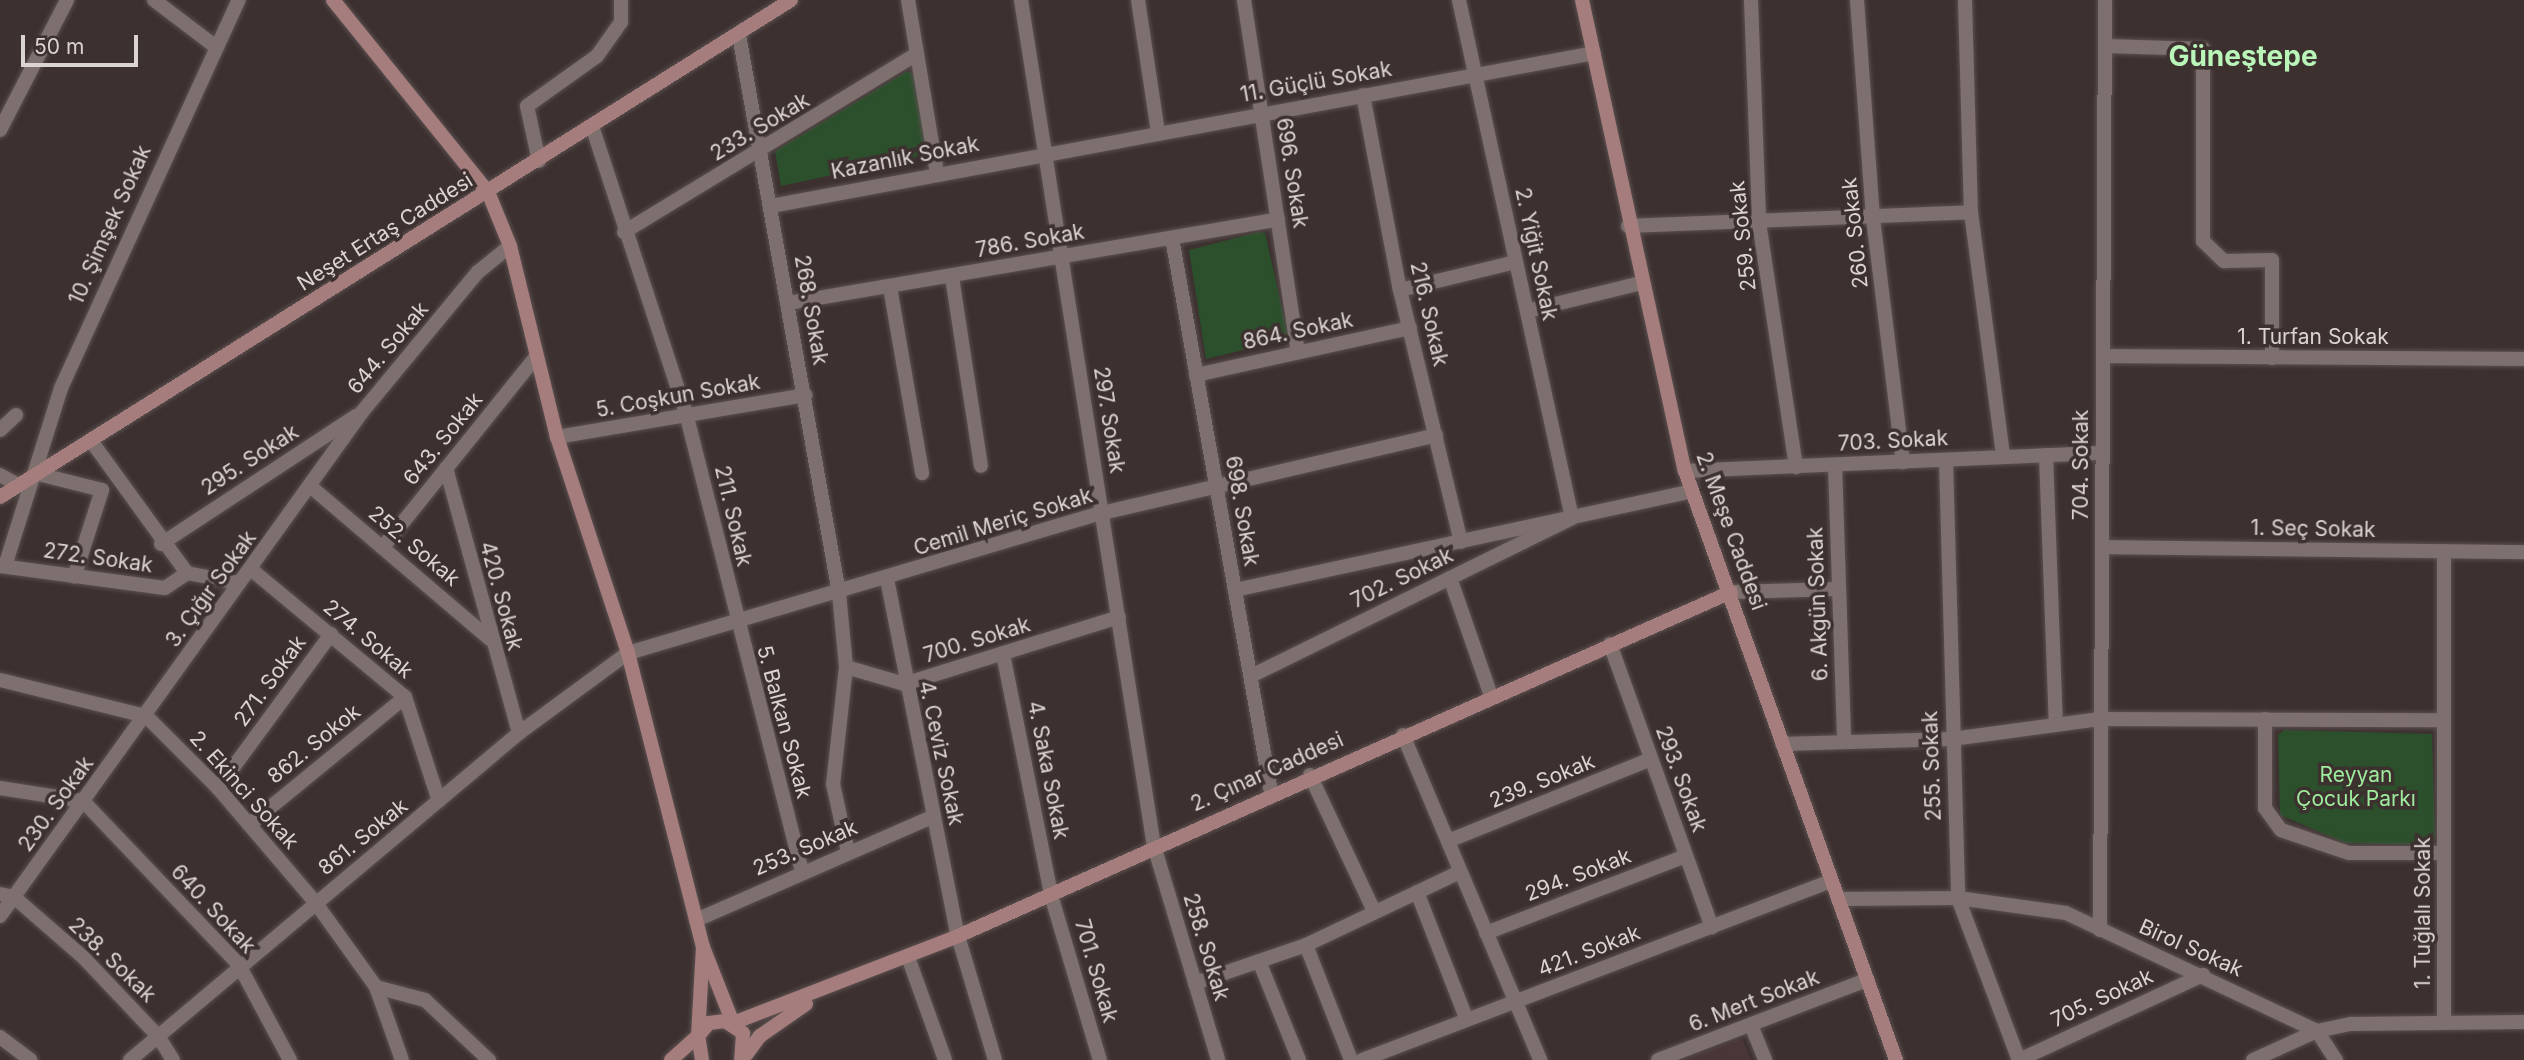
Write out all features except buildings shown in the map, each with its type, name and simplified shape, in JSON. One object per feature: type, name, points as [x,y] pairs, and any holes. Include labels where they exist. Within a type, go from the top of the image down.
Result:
[{"type":"street","points":[[0,130],[67,0]]},
{"type":"street","points":[[154,0],[216,47]]},
{"type":"street","name":"10. Şimşek Sokak","points":[[2,566],[37,474],[61,388],[239,0]]},
{"type":"street","points":[[333,0],[488,191],[510,246],[558,437],[628,653],[703,947],[698,1036],[702,1060]]},
{"type":"street","points":[[539,161],[527,106],[597,55],[621,22],[621,0]]},
{"type":"street","name":"Neşet Ertaş Caddesi","points":[[0,497],[92,442],[488,191],[593,129],[790,0]]},
{"type":"street","points":[[908,0],[937,173]]},
{"type":"street","name":"297. Sokak","points":[[1021,0],[1154,846]]},
{"type":"street","points":[[1138,0],[1158,133]]},
{"type":"street","name":"696. Sokak","points":[[1244,0],[1298,352]]},
{"type":"street","name":"2. Yiğit Sokak","points":[[1459,0],[1572,518]]},
{"type":"street","name":"2. Meşe Caddesi","points":[[1582,0],[1628,226],[1685,471],[1731,592],[1782,744],[1896,1060]]},
{"type":"street","name":"259. Sokak","points":[[1751,0],[1759,222],[1796,467]]},
{"type":"street","name":"260. Sokak","points":[[1857,0],[1873,218],[1903,462]]},
{"type":"street","points":[[1965,0],[1971,212],[2003,456]]},
{"type":"street","name":"704. Sokak","points":[[2100,930],[2105,0]]},
{"type":"street","name":"268. Sokak","points":[[739,35],[839,593],[846,667],[833,784],[848,852]]},
{"type":"street","points":[[2105,46],[2203,49],[2203,241],[2224,261],[2272,260],[2272,358]]},
{"type":"street","name":"11. Güçlü Sokak","points":[[1046,153],[1594,53]]},
{"type":"street","name":"233. Sokak","points":[[624,232],[761,152],[917,54]]},
{"type":"street","name":"216. Sokak","points":[[1363,95],[1400,290],[1461,541]]},
{"type":"street","name":"211. Sokak","points":[[593,129],[624,232],[687,417],[737,625]]},
{"type":"street","name":"Kazanlık Sokak","points":[[771,206],[1046,153]]},
{"type":"street","points":[[1628,226],[1971,212]]},
{"type":"street","name":"786. Sokak","points":[[789,303],[1278,219]]},
{"type":"street","name":"698. Sokak","points":[[1172,238],[1271,792]]},
{"type":"street","name":"644. Sokak","points":[[310,486],[362,412],[478,272],[510,246]]},
{"type":"street","points":[[1400,290],[1516,262]]},
{"type":"street","points":[[952,276],[981,466]]},
{"type":"street","points":[[1527,311],[1641,283]]},
{"type":"street","points":[[890,287],[922,473]]},
{"type":"street","name":"864. Sokak","points":[[1196,375],[1409,328]]},
{"type":"street","name":"1. Turfan Sokak","points":[[2103,356],[2524,359]]},
{"type":"street","name":"643. Sokak","points":[[383,547],[536,357]]},
{"type":"street","name":"5. Coşkun Sokak","points":[[558,437],[805,395]]},
{"type":"street","name":"295. Sokak","points":[[161,544],[362,412]]},
{"type":"street","points":[[0,430],[16,415]]},
{"type":"street","name":"Cemil Meriç Sokak","points":[[628,653],[737,625],[1102,513],[1216,484],[1436,435]]},
{"type":"street","points":[[92,442],[161,544],[187,573],[239,583]]},
{"type":"street","name":"703. Sokak","points":[[1685,471],[2103,453]]},
{"type":"street","name":"704. Sokak","points":[[2046,455],[2056,725]]},
{"type":"street","name":"255. Sokak","points":[[1946,460],[1958,898],[2019,1060]]},
{"type":"street","name":"6. Akgün Sokak","points":[[1835,465],[1844,741]]},
{"type":"street","name":"420. Sokak","points":[[446,468],[490,639],[519,733]]},
{"type":"street","points":[[37,474],[102,490],[75,578]]},
{"type":"street","points":[[0,475],[18,485]]},
{"type":"street","name":"252. Sokak","points":[[310,486],[490,639]]},
{"type":"street","name":"3. Çığır Sokak","points":[[146,716],[310,486]]},
{"type":"street","name":"702. Sokak","points":[[1235,590],[1692,491]]},
{"type":"street","name":"702. Sokak","points":[[1251,676],[1572,518]]},
{"type":"street","name":"1. Seç Sokak","points":[[2102,547],[2524,552]]},
{"type":"street","name":"1. Tuğlalı Sokak","points":[[2444,551],[2444,1023]]},
{"type":"street","name":"272. Sokak","points":[[2,566],[75,578],[165,588],[187,573]]},
{"type":"street","name":"274. Sokak","points":[[252,570],[405,697],[439,802]]},
{"type":"street","points":[[1450,578],[1491,696]]},
{"type":"street","name":"4. Ceviz Sokak","points":[[887,579],[904,684],[958,936],[995,1060]]},
{"type":"street","points":[[1731,592],[1839,589]]},
{"type":"street","name":"2. Çınar Caddesi","points":[[822,993],[1052,895],[1271,792],[1731,592]]},
{"type":"street","name":"700. Sokak","points":[[846,667],[904,684],[1119,617]]},
{"type":"street","name":"5. Balkan Sokak","points":[[737,625],[802,871]]},
{"type":"street","name":"271. Sokak","points":[[218,788],[331,634]]},
{"type":"street","name":"293. Sokak","points":[[1610,644],[1712,927]]},
{"type":"street","name":"861. Sokak","points":[[130,1060],[239,965],[519,733],[628,653]]},
{"type":"street","name":"4. Saka Sokak","points":[[1003,654],[1052,895]]},
{"type":"street","points":[[0,680],[146,716]]},
{"type":"street","name":"862. Sokok","points":[[250,824],[405,697]]},
{"type":"street","name":"2. Ekinci Sokak","points":[[146,716],[218,788],[315,902],[376,987],[402,1060]]},
{"type":"street","name":"230. Sokak","points":[[0,916],[7,896],[146,716]]},
{"type":"street","points":[[1782,744],[1952,739],[2100,719],[2444,720]]},
{"type":"street","points":[[2264,719],[2265,808],[2281,830],[2349,853],[2444,853]]},
{"type":"street","points":[[1403,734],[1540,1060]]},
{"type":"street","name":"239. Sokak","points":[[1448,841],[1651,759]]},
{"type":"street","points":[[1310,775],[1374,911]]},
{"type":"street","points":[[0,788],[83,801]]},
{"type":"street","name":"640. Sokak","points":[[83,801],[239,965],[290,1060]]},
{"type":"street","name":"253. Sokak","points":[[696,920],[802,871],[932,817]]},
{"type":"street","name":"258. Sokak","points":[[1154,846],[1218,1060]]},
{"type":"street","name":"294. Sokak","points":[[1486,933],[1686,856]]},
{"type":"street","points":[[1195,983],[1306,945],[1460,872]]},
{"type":"street","name":"421. Sokak","points":[[1362,1060],[1831,881]]},
{"type":"street","points":[[1417,892],[1467,1020]]},
{"type":"street","name":"701. Sokak","points":[[1052,895],[1100,1060]]},
{"type":"street","name":"238. Sokak","points":[[7,896],[158,1036],[173,1060]]},
{"type":"street","name":"Birol Sokak","points":[[1838,899],[1958,898],[2046,908],[2203,975],[2317,1031],[2444,1023],[2524,1022]]},
{"type":"street","points":[[1306,945],[1351,1060]]},
{"type":"street","points":[[703,947],[715,965],[733,1023],[746,1039],[744,1058]]},
{"type":"street","points":[[908,957],[945,1060]]},
{"type":"street","points":[[1259,961],[1299,1060]]},
{"type":"street","name":"705. Sokak","points":[[2019,1060],[2203,975]]},
{"type":"street","name":"6. Mert Sokak","points":[[1658,1060],[1866,980]]},
{"type":"street","points":[[376,987],[425,1000],[489,1060]]},
{"type":"street","points":[[671,1060],[709,1023],[733,1023],[822,993]]},
{"type":"street","points":[[744,1058],[822,993]]},
{"type":"street","points":[[1751,1025],[1766,1060]]},
{"type":"street","points":[[2253,1060],[2317,1031],[2336,1060]]},
{"type":"street","points":[[0,1037],[30,1060]]},
{"type":"shaded area","points":[[1742,1038],[1751,1060],[1683,1060]]},
{"type":"green space","points":[[907,71],[917,75],[930,154],[781,186],[775,151]]},
{"type":"green space","points":[[1259,232],[1265,233],[1289,339],[1206,359],[1189,250]]},
{"type":"green space","name":"Reyyan Çocuk Parkı","points":[[2284,730],[2432,734],[2435,838],[2422,845],[2345,843],[2280,815],[2278,735]]},
{"type":"district","name":"Güneştepe","points":[[2243,56]]}]
